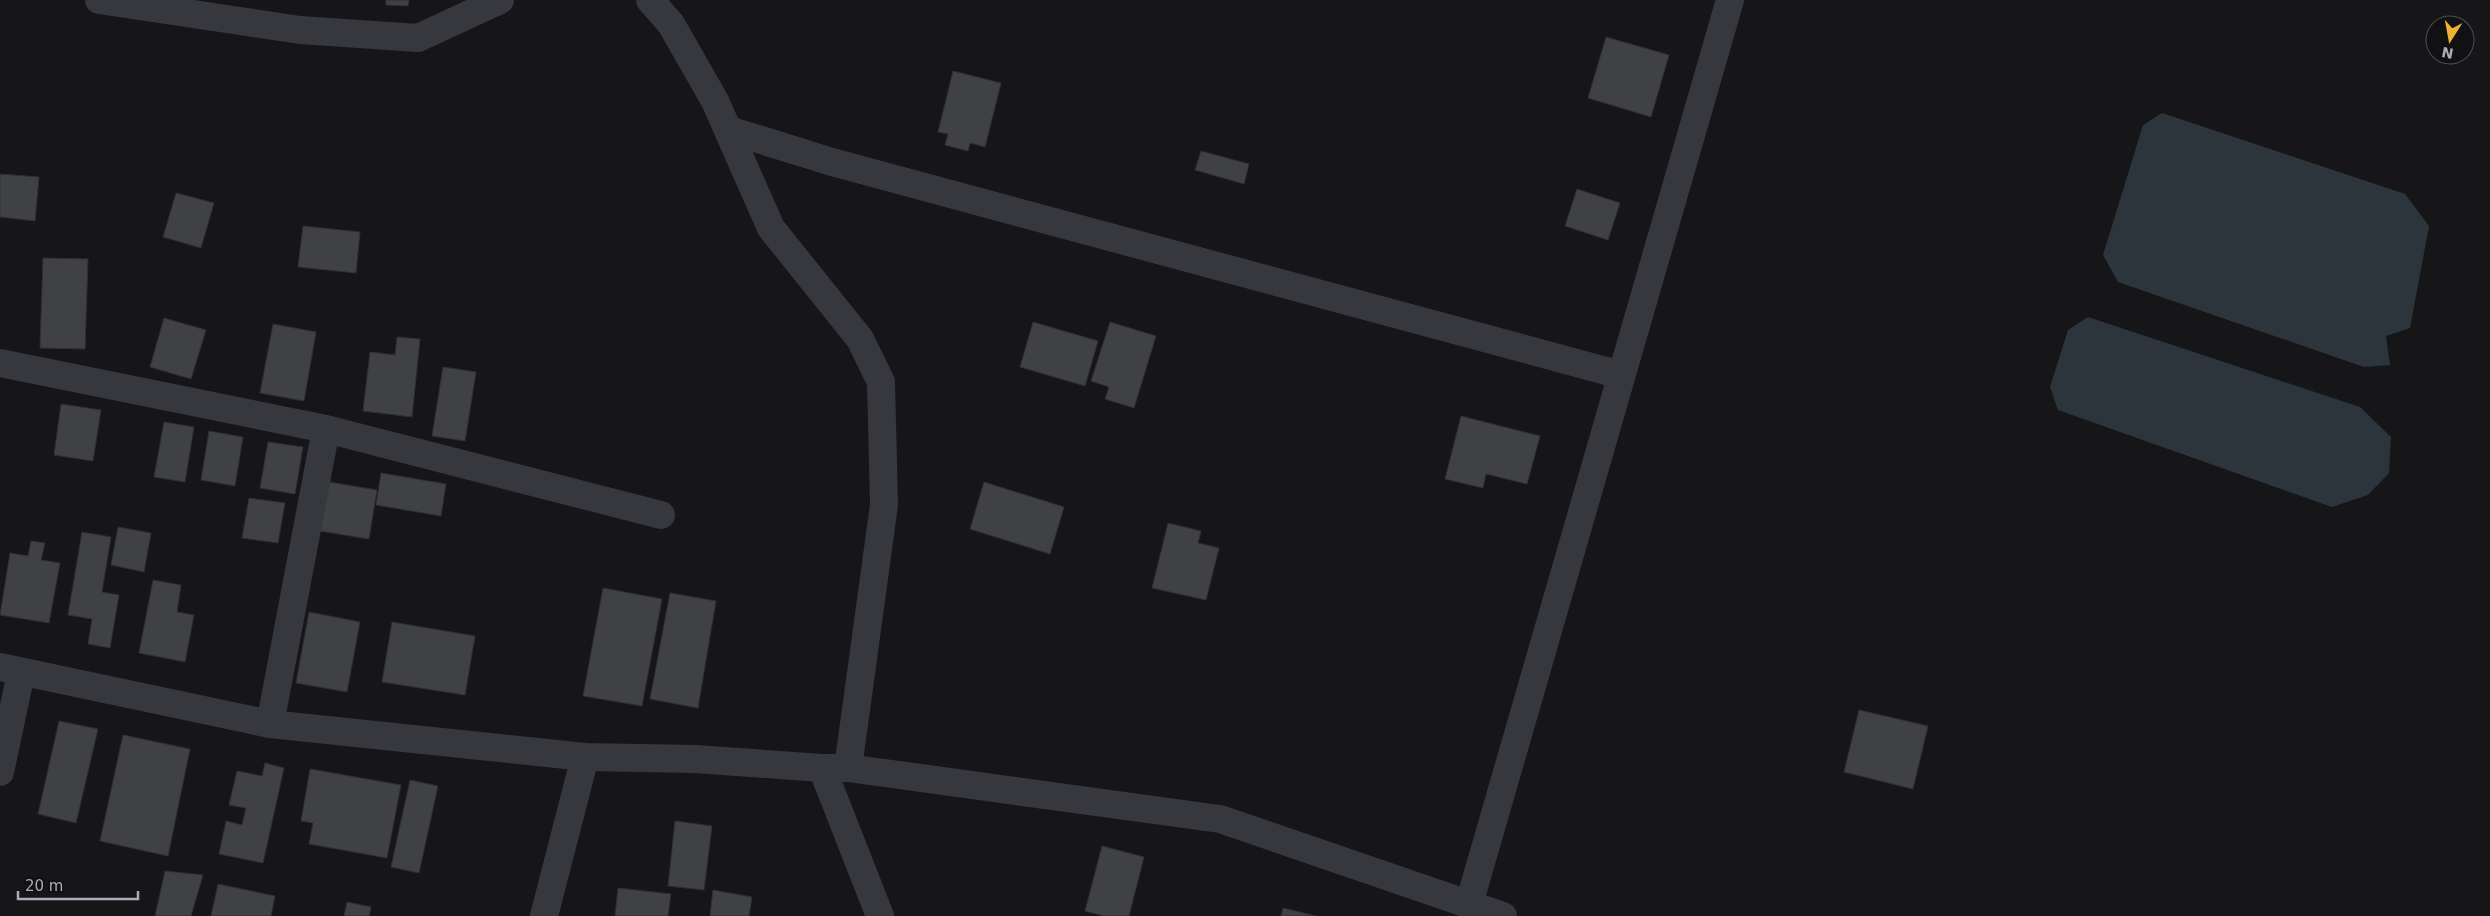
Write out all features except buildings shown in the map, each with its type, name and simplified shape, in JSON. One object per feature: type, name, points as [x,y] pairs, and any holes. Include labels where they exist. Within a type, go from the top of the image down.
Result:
[{"type":"street","points":[[99,0],[300,30],[418,38],[500,0]]},
{"type":"street","points":[[650,0],[671,24],[715,101],[771,228],[860,339],[881,382],[884,504],[835,768],[880,916]]},
{"type":"street","points":[[1469,904],[1730,0]]},
{"type":"street","points":[[729,130],[832,162],[1621,375]]},
{"type":"street","points":[[0,363],[326,429],[661,515]]},
{"type":"street","points":[[270,724],[326,429]]},
{"type":"street","points":[[0,772],[11,670],[270,724],[585,757],[695,759],[835,768],[1220,820],[1503,916]]},
{"type":"street","points":[[544,916],[585,757]]},
{"type":"shaded area","points":[[2162,113],[2405,194],[2429,226],[2410,328],[2386,336],[2390,365],[2364,367],[2118,282],[2103,255],[2143,125]]},
{"type":"shaded area","points":[[2088,317],[2360,407],[2391,437],[2389,473],[2368,495],[2332,507],[2058,410],[2050,387],[2068,330]]}]
